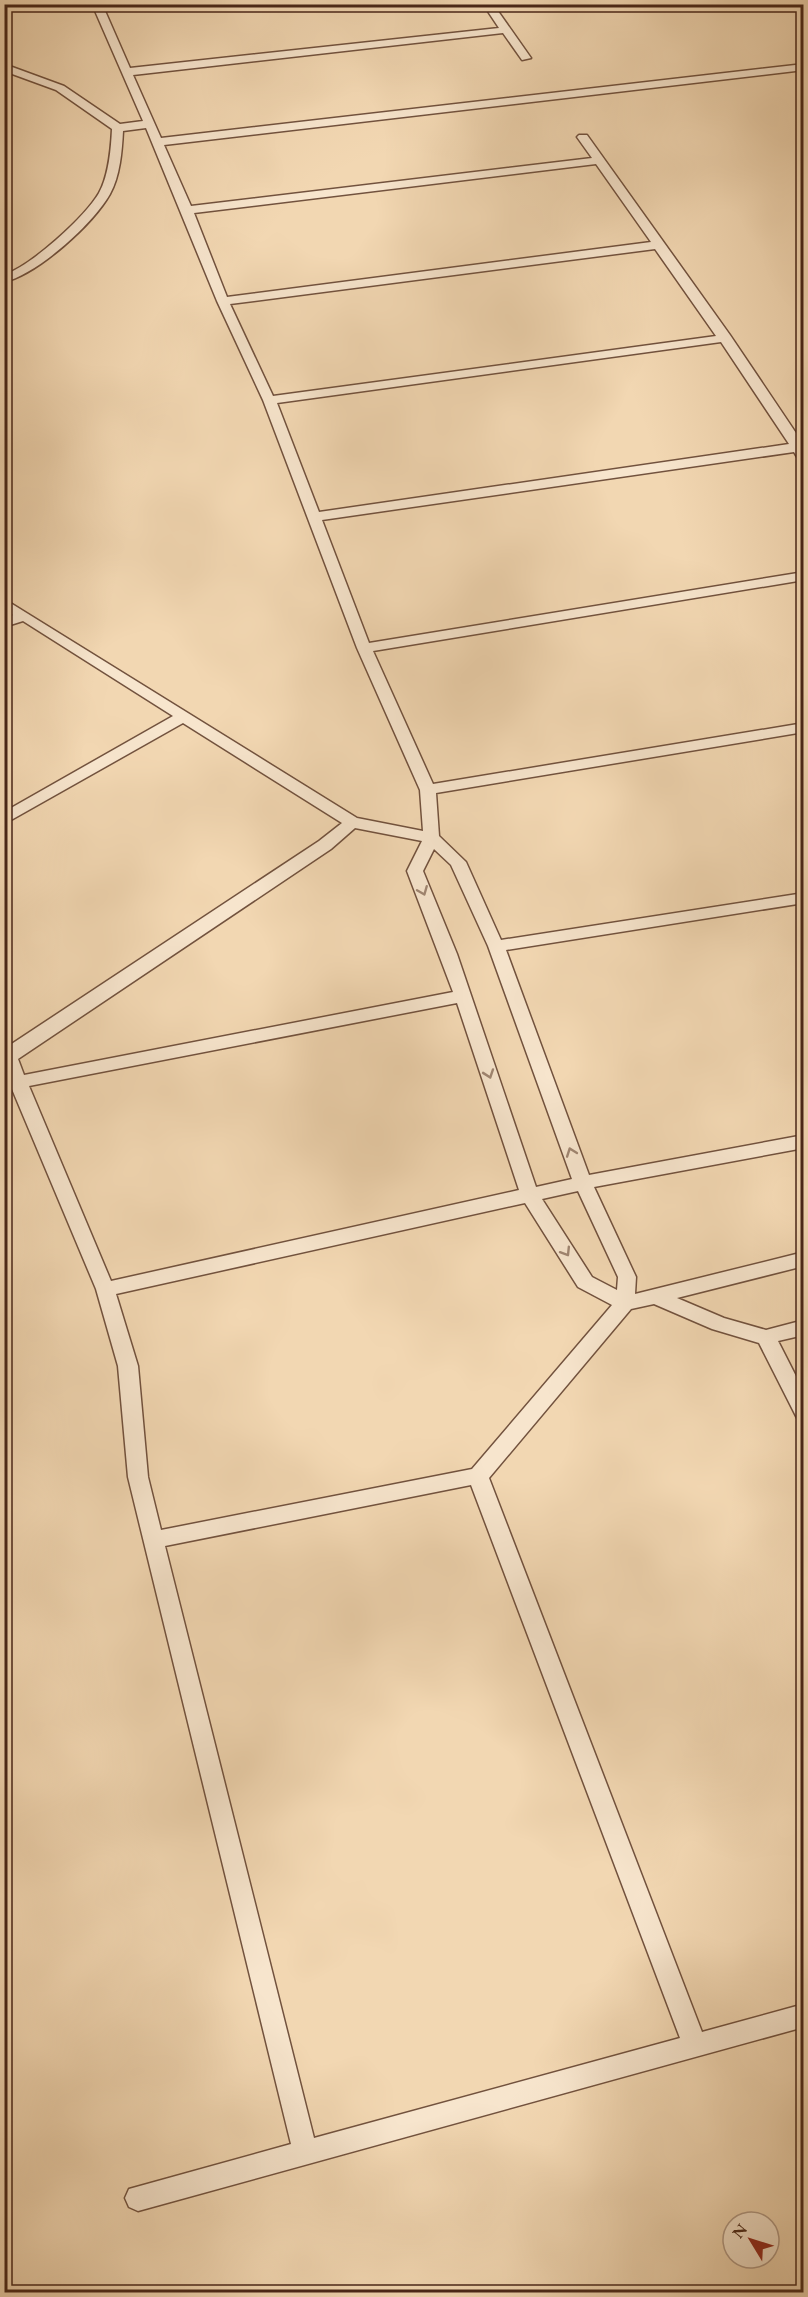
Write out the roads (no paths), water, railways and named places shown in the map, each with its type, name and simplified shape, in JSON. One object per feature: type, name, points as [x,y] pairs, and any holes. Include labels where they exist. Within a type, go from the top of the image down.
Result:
[{"type":"lane","points":[[4,7],[31,4]]},
{"type":"lane","points":[[97,4],[187,210],[223,301],[270,400],[364,648],[428,790],[431,837],[415,871],[449,954],[530,1195],[585,1282],[625,1303],[655,1298],[804,1259]]},
{"type":"lane","points":[[489,4],[526,58]]},
{"type":"lane","points":[[127,72],[506,30]]},
{"type":"lane","points":[[4,67],[60,88],[118,128],[149,124]]},
{"type":"lane","points":[[158,142],[804,67]]},
{"type":"lane","points":[[4,279],[13,276],[71,235],[105,193],[116,155],[118,128]]},
{"type":"lane","points":[[316,517],[801,451],[726,338],[657,245],[583,137]]},
{"type":"lane","points":[[187,210],[599,160]]},
{"type":"lane","points":[[223,301],[657,245]]},
{"type":"lane","points":[[270,400],[726,338]]},
{"type":"lane","points":[[364,648],[804,576]]},
{"type":"lane","points":[[4,603],[352,822],[431,837],[458,862],[496,946],[583,1184],[627,1277],[625,1303],[478,1476],[154,1540]]},
{"type":"lane","points":[[4,623],[25,616]]},
{"type":"lane","points":[[4,819],[184,716]]},
{"type":"lane","points":[[428,790],[804,727]]},
{"type":"lane","points":[[305,2152],[138,1477],[128,1366],[105,1288],[6,1056],[325,845],[352,822]]},
{"type":"lane","points":[[496,946],[804,898]]},
{"type":"lane","points":[[18,1082],[463,996]]},
{"type":"lane","points":[[105,1288],[530,1195],[804,1140]]},
{"type":"lane","points":[[655,1298],[719,1324],[766,1337],[804,1327]]},
{"type":"lane","points":[[766,1337],[804,1412]]},
{"type":"lane","points":[[478,1476],[695,2046]]},
{"type":"lane","points":[[138,2198],[804,2015]]}]
